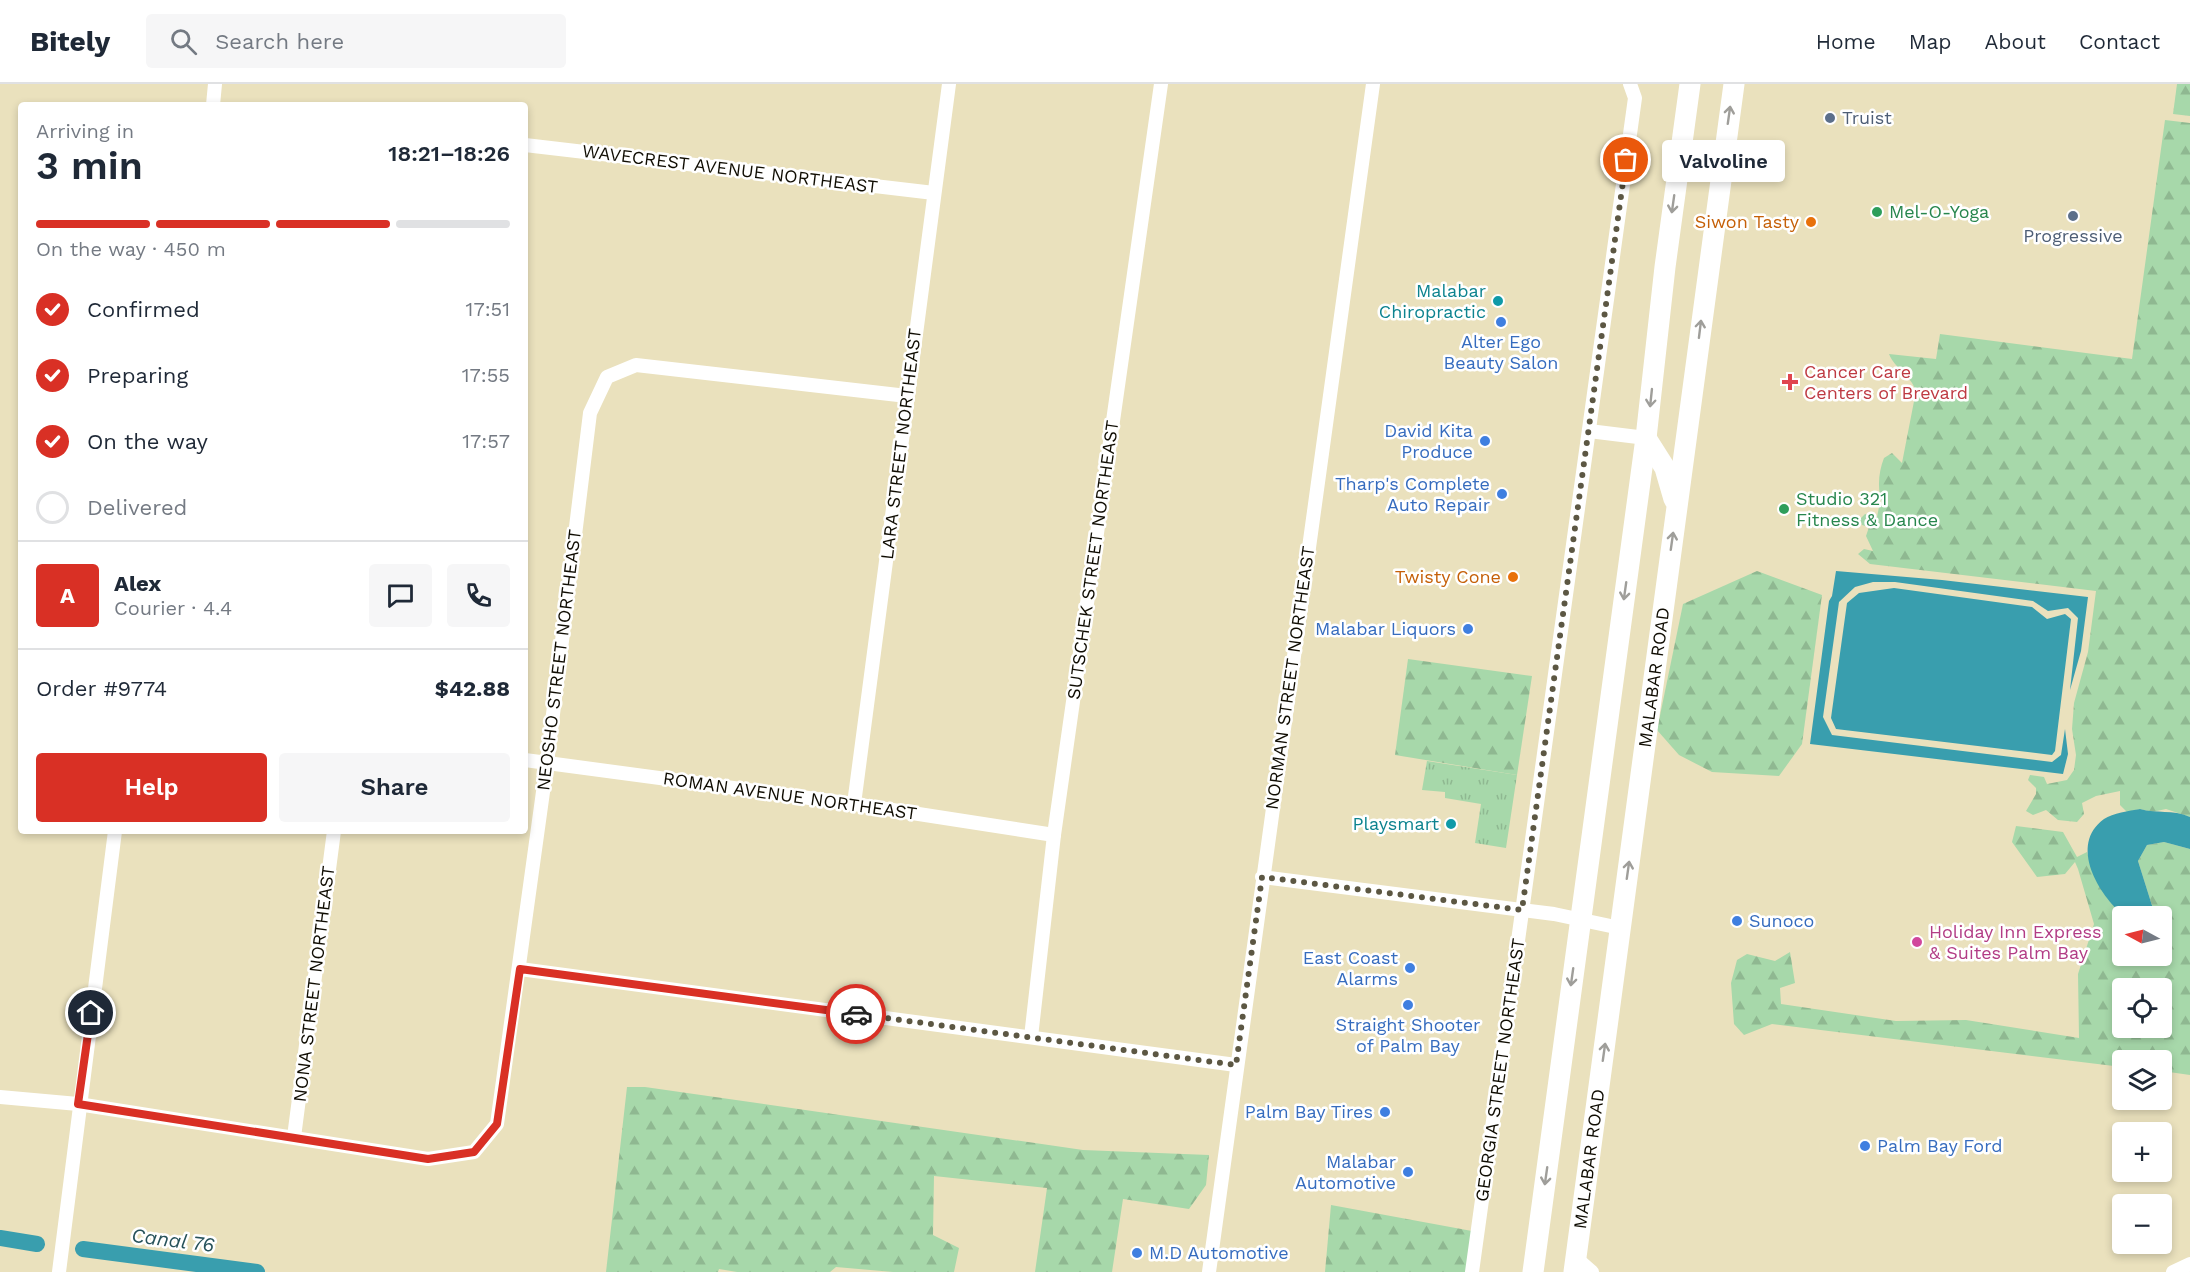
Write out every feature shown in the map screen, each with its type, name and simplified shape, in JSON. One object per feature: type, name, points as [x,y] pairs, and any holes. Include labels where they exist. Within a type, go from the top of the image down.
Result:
[{"type":"main road","points":[[1533,1272],[1646,438],[1665,267],[1690,84]]},
{"type":"main road","name":"MALABAR ROAD","points":[[1575,1265],[1734,84]]},
{"type":"main road","points":[[1646,438],[1665,468],[1676,508]]},
{"type":"main road","points":[[1538,1232],[1549,1272]]},
{"type":"street","points":[[213,102],[215,84]]},
{"type":"street","name":"LARA STREET NORTHEAST","points":[[854,804],[949,84]]},
{"type":"street","name":"SUTSCHEK STREET NORTHEAST","points":[[1031,1037],[1054,835],[1161,84]]},
{"type":"street","name":"NORMAN STREET NORTHEAST","points":[[1209,1272],[1373,84]]},
{"type":"street","name":"GEORGIA STREET NORTHEAST","points":[[1472,1272],[1635,98],[1630,84]]},
{"type":"street","name":"WAVECREST AVENUE NORTHEAST","points":[[528,146],[934,193]]},
{"type":"street","name":"NEOSHO STREET NORTHEAST","points":[[294,1137],[428,1159],[474,1152],[497,1124],[547,763],[590,413],[608,377],[636,365],[907,396]]},
{"type":"street","points":[[1589,430],[1646,438]]},
{"type":"street","name":"ROMAN AVENUE NORTHEAST","points":[[528,760],[854,804],[1054,835]]},
{"type":"street","points":[[59,1272],[78,1104],[115,834]]},
{"type":"street","name":"NONA STREET NORTHEAST","points":[[294,1137],[334,834]]},
{"type":"street","points":[[1262,877],[1522,910],[1620,928]]},
{"type":"street","points":[[520,969],[1236,1065]]},
{"type":"street","points":[[0,1097],[78,1104],[294,1137]]},
{"type":"street","points":[[2173,1272],[2190,1264]]},
{"type":"street","points":[[1575,1265],[1592,1272]]},
{"type":"green space","points":[[2177,84],[2190,84],[2190,116],[2173,114]]},
{"type":"green space","points":[[2165,120],[2190,123],[2190,817],[2166,809],[2152,812],[2140,809],[2127,812],[2120,805],[2120,791],[2096,796],[2082,803],[2084,814],[2077,822],[2058,820],[2046,810],[2033,815],[2026,811],[2036,794],[2036,788],[2028,780],[2030,775],[2044,777],[2047,784],[2067,780],[2074,770],[2076,755],[2072,729],[2074,703],[2088,652],[2096,591],[1870,564],[1858,554],[1864,549],[1873,551],[1866,536],[1869,527],[1862,525],[1860,519],[1865,514],[1877,517],[1879,507],[1883,505],[1879,482],[1884,458],[1892,453],[1902,463],[1916,391],[1889,354],[1936,359],[1940,334],[2132,359]]},
{"type":"green space","points":[[1757,571],[1822,595],[1802,744],[1779,776],[1712,772],[1679,755],[1657,730],[1683,604]]},
{"type":"green space","points":[[1408,659],[1532,676],[1517,775],[1395,755]]},
{"type":"green space","points":[[1427,761],[1517,775],[1506,848],[1475,843],[1481,804],[1445,798],[1445,792],[1422,790]]},
{"type":"green space","points":[[2016,826],[2063,832],[2077,857],[2087,852],[2101,887],[2114,906],[2112,906],[2112,966],[2172,966],[2172,906],[2152,906],[2138,861],[2147,845],[2164,842],[2190,849],[2190,1075],[2172,1072],[2172,1050],[2112,1050],[2112,1066],[1772,1024],[1744,1035],[1734,1024],[1731,983],[1737,960],[1747,954],[1775,961],[1790,952],[1795,983],[1780,988],[1781,1004],[1896,1021],[1966,1020],[2079,1038],[2078,974],[2094,924],[2075,862],[2065,874],[2037,877],[2012,842]]},
{"type":"green space","points":[[627,1087],[645,1087],[1083,1150],[1209,1155],[1206,1185],[1189,1209],[1123,1199],[1112,1272],[1035,1272],[1047,1188],[934,1176],[933,1235],[959,1248],[954,1272],[893,1272],[836,1267],[830,1272],[737,1272],[719,1269],[718,1272],[606,1272]]},
{"type":"green space","points":[[1331,1205],[1472,1231],[1466,1272],[1325,1272]]},
{"type":"water","points":[[1836,571],[1942,580],[2088,597],[2081,651],[2070,690],[2078,618],[2068,608],[2048,611],[2033,601],[1895,582],[1873,582],[1855,587],[1839,602],[1823,717],[1832,735],[2052,762],[2061,755],[2065,729],[2068,754],[2063,774],[1810,744],[1829,601]]},
{"type":"water","points":[[1894,588],[2032,607],[2047,619],[2065,614],[2071,619],[2055,751],[2052,755],[1836,729],[1831,718],[1847,603],[1859,593]]},
{"type":"water","points":[[2140,809],[2177,813],[2190,817],[2190,849],[2164,842],[2147,845],[2138,861],[2152,906],[2113,906],[2097,883],[2091,869],[2088,842],[2093,830],[2104,819]]},
{"type":"waterway","name":"Canal 76","points":[[0,1238],[37,1244]]},
{"type":"waterway","name":"Canal 76","points":[[83,1249],[257,1272]]},
{"type":"way so far","points":[[856,1014],[1236,1065],[1262,877],[1522,910],[1626,160]]},
{"type":"place","name":"Truist","points":[[1830,118]]},
{"type":"place","name":"Valvoline","points":[[1626,160]]},
{"type":"place","name":"Mel-O-Yoga","points":[[1877,212]]},
{"type":"place","name":"Progressive","points":[[2073,216]]},
{"type":"place","name":"Siwon Tasty","points":[[1811,222]]},
{"type":"place","name":"Malabar Chiropractic","points":[[1498,301]]},
{"type":"place","name":"Alter Ego Beauty Salon","points":[[1501,322]]},
{"type":"place","name":"Cancer Care Centers of Brevard","points":[[1790,382]]},
{"type":"place","name":"David Kita Produce","points":[[1485,441]]},
{"type":"place","name":"Tharp's Complete Auto Repair","points":[[1502,494]]},
{"type":"place","name":"Studio 321 Fitness & Dance","points":[[1784,509]]},
{"type":"place","name":"Twisty Cone","points":[[1513,577]]},
{"type":"place","name":"Malabar Liquors","points":[[1468,629]]},
{"type":"place","name":"Playsmart","points":[[1451,824]]},
{"type":"place","name":"Sunoco","points":[[1737,921]]},
{"type":"place","name":"Holiday Inn Express & Suites Palm Bay","points":[[1917,942]]},
{"type":"place","name":"East Coast Alarms","points":[[1410,968]]},
{"type":"place","name":"Straight Shooter of Palm Bay","points":[[1408,1005]]},
{"type":"place","name":"Palm Bay Tires","points":[[1385,1112]]},
{"type":"place","name":"Palm Bay Ford","points":[[1865,1146]]},
{"type":"place","name":"Malabar Automotive","points":[[1408,1172]]},
{"type":"place","name":"M.D Automotive","points":[[1137,1253]]},
{"type":"route","points":[[91,1013],[78,1104],[428,1159],[474,1152],[497,1124],[520,969],[856,1014]]}]
